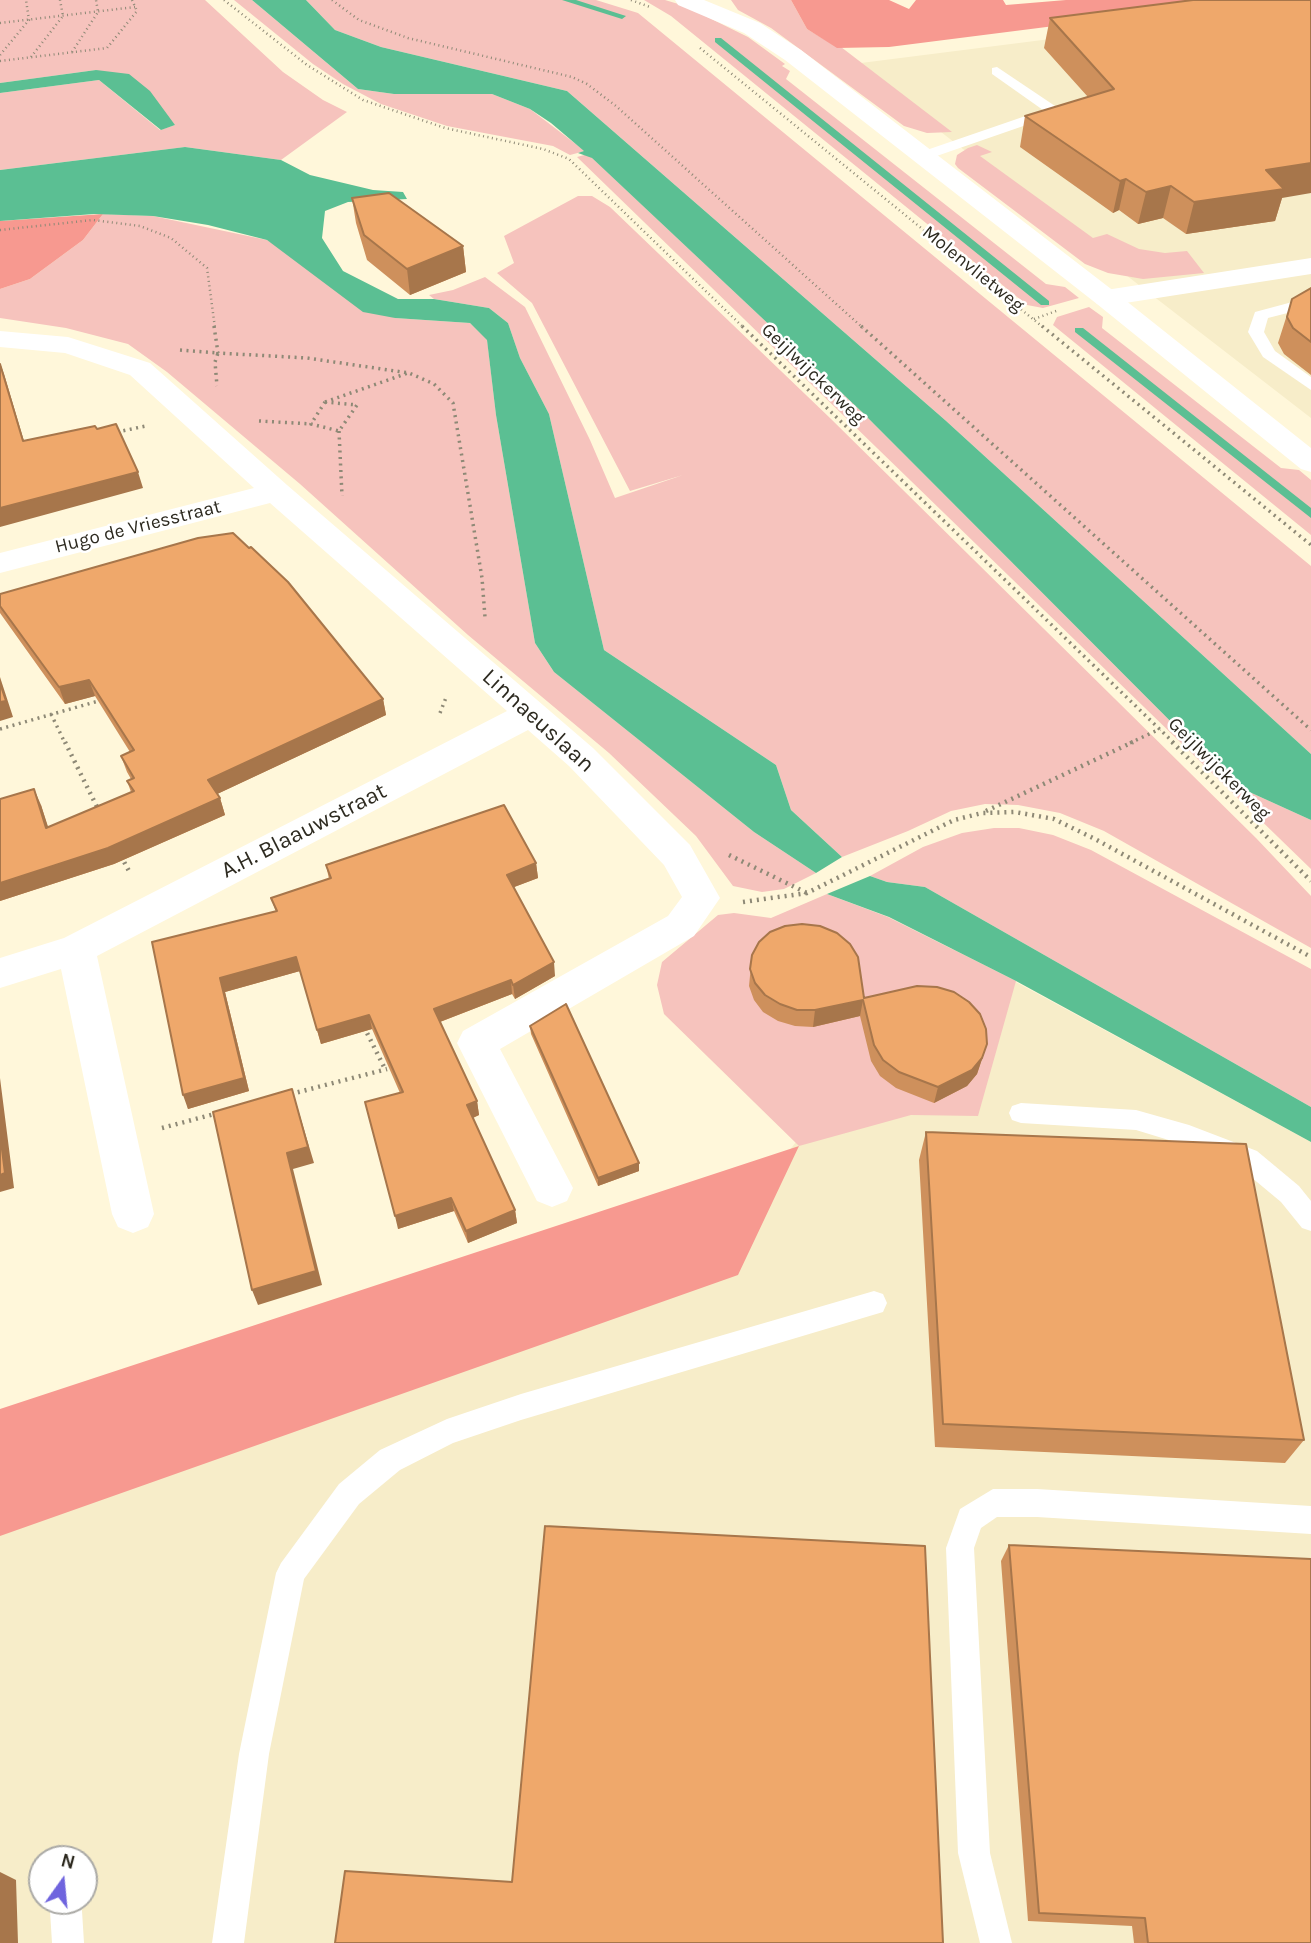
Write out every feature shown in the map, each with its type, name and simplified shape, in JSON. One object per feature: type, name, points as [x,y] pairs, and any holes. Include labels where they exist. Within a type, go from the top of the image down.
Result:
[{"type":"street","points":[[686,0],[752,28],[793,55],[1309,459]]},
{"type":"street","points":[[1106,298],[1311,267]]},
{"type":"street","name":"Linnaeuslaan","points":[[0,339],[68,345],[140,369],[276,492],[581,757],[677,855],[701,898]]},
{"type":"street","name":"Hugo de Vriesstraat","points":[[0,563],[276,492]]},
{"type":"street","name":"A.H. Blaauwstraat","points":[[0,973],[76,949],[532,713]]},
{"type":"street","points":[[552,1188],[477,1043],[681,926],[701,898]]},
{"type":"street","points":[[76,949],[133,1214]]},
{"type":"lane","points":[[923,156],[1054,111],[997,71]]},
{"type":"lane","points":[[1311,302],[1261,315],[1256,332],[1269,354],[1311,385]]},
{"type":"lane","points":[[1021,1113],[1136,1120],[1189,1136],[1248,1159],[1290,1194],[1311,1220]]},
{"type":"lane","points":[[228,1943],[254,1754],[291,1573],[349,1494],[390,1460],[447,1432],[521,1407],[874,1303]]},
{"type":"lane","points":[[996,1943],[974,1853],[960,1548],[970,1519],[993,1503],[1037,1503],[1311,1520]]},
{"type":"lane","points":[[66,1915],[68,1943]]},
{"type":"path","points":[[0,55],[29,20],[26,0]]},
{"type":"path","points":[[31,57],[63,16],[60,0]]},
{"type":"path","points":[[72,52],[98,12],[96,0]]},
{"type":"path","points":[[0,61],[107,48],[136,11],[132,0]]},
{"type":"path","name":"Geijlwijckerweg","points":[[224,0],[307,65],[363,100],[445,128],[543,149],[569,159],[1160,729],[1311,881]]},
{"type":"path","points":[[332,0],[359,20],[408,38],[572,77],[587,84],[617,106],[1311,730]]},
{"type":"path","points":[[631,0],[655,10]]},
{"type":"path","points":[[0,23],[135,7]]},
{"type":"path","name":"Molenvlietweg","points":[[692,41],[1311,545]]},
{"type":"path","points":[[0,230],[93,220],[140,226],[171,239],[207,268],[218,353],[307,358],[409,373],[434,384],[453,403],[482,578],[485,618]]},
{"type":"path","points":[[339,431],[311,424],[325,402],[409,373]]},
{"type":"path","points":[[325,402],[357,405],[339,431],[343,508]]},
{"type":"path","points":[[109,434],[191,415]]},
{"type":"path","points":[[0,729],[104,699]]},
{"type":"path","points":[[51,714],[104,821]]},
{"type":"path","points":[[701,898],[744,902],[807,892],[954,820],[982,813],[1160,729]]},
{"type":"path","points":[[982,813],[1015,812],[1054,819],[1311,957]]},
{"type":"path","points":[[116,845],[149,911]]},
{"type":"path","points":[[724,852],[807,892]]},
{"type":"path","points":[[360,1020],[386,1069]]},
{"type":"path","points":[[279,1097],[398,1066]]},
{"type":"path","points":[[117,1139],[225,1111]]},
{"type":"shaded area","points":[[0,0],[205,0],[283,72],[323,100],[347,112],[281,160],[185,147],[0,170],[0,93],[99,80],[160,130],[175,125],[96,70],[0,83]]},
{"type":"shaded area","points":[[234,0],[252,0],[358,89],[394,94],[492,94],[530,109],[585,151],[570,155],[553,146],[447,126],[381,104],[313,64]]},
{"type":"shaded area","points":[[252,0],[306,0],[335,30],[381,47],[567,91],[945,420],[1311,754],[1311,820],[1234,785],[862,412],[592,158],[578,153],[584,151],[551,123],[530,109],[492,94],[394,94],[358,89]]},
{"type":"shaded area","points":[[306,0],[596,0],[638,13],[1311,566],[1311,754],[945,420],[567,91],[381,47],[335,30]]},
{"type":"shaded area","points":[[644,0],[665,0],[685,6],[748,37],[785,64],[782,66],[790,71],[786,79],[1046,284],[1065,287],[1079,298],[1043,308],[1027,305],[671,16]]},
{"type":"shaded area","points":[[731,0],[791,0],[807,29],[841,47],[952,132],[927,133],[904,126],[771,28],[738,10]]},
{"type":"shaded area","points":[[791,0],[889,0],[909,9],[916,0],[1003,0],[1006,5],[1066,0],[1259,0],[889,47],[837,48],[807,29]]},
{"type":"shaded area","points":[[1311,6],[1311,418],[853,64]]},
{"type":"shaded area","points":[[96,70],[129,74],[150,91],[175,125],[161,130],[99,80],[0,93],[0,83]]},
{"type":"shaded area","points":[[977,145],[992,152],[980,156],[1093,238],[1107,234],[1139,249],[1165,253],[1187,251],[1204,273],[1143,279],[1108,273],[1085,264],[958,168],[955,164],[957,155]]},
{"type":"shaded area","points":[[185,147],[281,160],[310,175],[373,190],[403,192],[407,199],[348,202],[325,211],[322,238],[343,271],[398,299],[434,299],[489,308],[508,323],[520,358],[549,414],[604,650],[776,765],[791,810],[842,857],[816,873],[754,832],[554,672],[535,643],[496,415],[487,340],[470,323],[395,318],[363,312],[267,240],[208,225],[153,216],[94,214],[0,221],[0,170]]},
{"type":"shaded area","points":[[588,154],[862,412],[1234,785],[1311,820],[1311,869],[577,157]]},
{"type":"shaded area","points":[[578,196],[592,196],[610,207],[830,418],[1256,838],[1311,896],[1311,948],[1104,831],[1060,813],[1018,805],[985,804],[951,811],[842,857],[791,810],[776,765],[604,650],[549,414],[520,358],[508,323],[489,308],[434,299],[429,295],[453,290],[485,277],[525,307],[590,440],[615,498],[683,475],[630,491],[532,303],[497,273],[514,263],[504,236]]},
{"type":"shaded area","points":[[103,214],[153,216],[267,240],[395,318],[470,323],[487,339],[496,415],[535,643],[554,672],[754,832],[816,873],[784,889],[762,892],[733,886],[696,836],[609,753],[468,635],[300,484],[167,372],[128,344],[66,328],[0,318],[0,289],[30,279],[83,240]]},
{"type":"shaded area","points":[[103,214],[83,240],[30,279],[0,289],[0,221]]},
{"type":"shaded area","points":[[1089,307],[1103,317],[1102,328],[1281,468],[1299,470],[1311,480],[1311,535],[1053,325],[1057,317]]},
{"type":"shaded area","points":[[994,828],[1019,828],[1053,835],[1091,850],[1311,969],[1311,1107],[925,887],[887,882],[870,876],[923,847],[962,833]]},
{"type":"shaded area","points":[[870,876],[887,882],[925,887],[1311,1107],[1311,1142],[1016,981],[889,917],[827,894]]},
{"type":"shaded area","points":[[827,894],[888,917],[1016,981],[978,1116],[911,1115],[799,1146],[664,1014],[657,985],[662,962],[718,915],[734,913],[771,918]]},
{"type":"shaded area","points":[[953,948],[1311,1142],[1311,1943],[0,1943],[0,1450],[733,1220]]},
{"type":"shaded area","points":[[799,1146],[738,1275],[0,1536],[0,1409]]},
{"type":"building","points":[[1193,0],[1311,0],[1311,163],[1266,170],[1284,189],[1194,202],[1171,186],[1146,192],[1126,179],[1120,181],[1025,116],[1114,89],[1050,18]]},
{"type":"building","points":[[389,193],[463,246],[407,269],[364,235],[352,198]]},
{"type":"building","points":[[1311,288],[1311,342],[1293,328],[1287,317],[1292,299]]},
{"type":"building","points":[[0,364],[23,441],[116,424],[138,472],[0,508]]},
{"type":"building","points":[[233,533],[288,582],[383,699],[208,780],[220,798],[108,848],[0,883],[0,799],[34,789],[46,828],[134,791],[127,781],[134,778],[121,756],[134,750],[89,680],[59,687],[0,606],[0,594],[198,538]]},
{"type":"building","points":[[0,683],[6,701],[0,702]]},
{"type":"building","points":[[504,805],[536,863],[507,875],[554,962],[513,985],[511,980],[434,1009],[477,1101],[467,1105],[515,1210],[466,1231],[451,1198],[395,1216],[365,1102],[403,1092],[369,1015],[317,1030],[296,957],[220,978],[244,1078],[183,1095],[152,942],[277,911],[271,898],[331,878],[326,865]]},
{"type":"building","points":[[785,926],[820,926],[837,933],[850,944],[858,957],[864,998],[917,986],[937,987],[954,992],[969,1002],[980,1014],[986,1029],[987,1044],[982,1058],[972,1070],[938,1087],[899,1072],[883,1060],[874,1045],[863,1000],[815,1010],[797,1010],[765,995],[755,983],[750,969],[752,955],[759,942],[770,932]]},
{"type":"building","points":[[566,1004],[639,1163],[598,1178],[530,1026]]},
{"type":"building","points":[[292,1089],[308,1147],[287,1153],[316,1271],[252,1290],[213,1112]]},
{"type":"building","points":[[926,1132],[1246,1144],[1304,1440],[943,1424]]},
{"type":"building","points":[[0,1134],[5,1173],[0,1175]]},
{"type":"building","points":[[545,1526],[925,1546],[943,1943],[335,1943],[345,1871],[512,1882]]},
{"type":"building","points":[[1009,1545],[1311,1559],[1311,1943],[1148,1943],[1145,1918],[1039,1913]]},
{"type":"waterway","points":[[566,0],[622,16]]},
{"type":"waterway","points":[[718,40],[1045,303]]},
{"type":"waterway","points":[[1079,330],[1311,514]]}]
